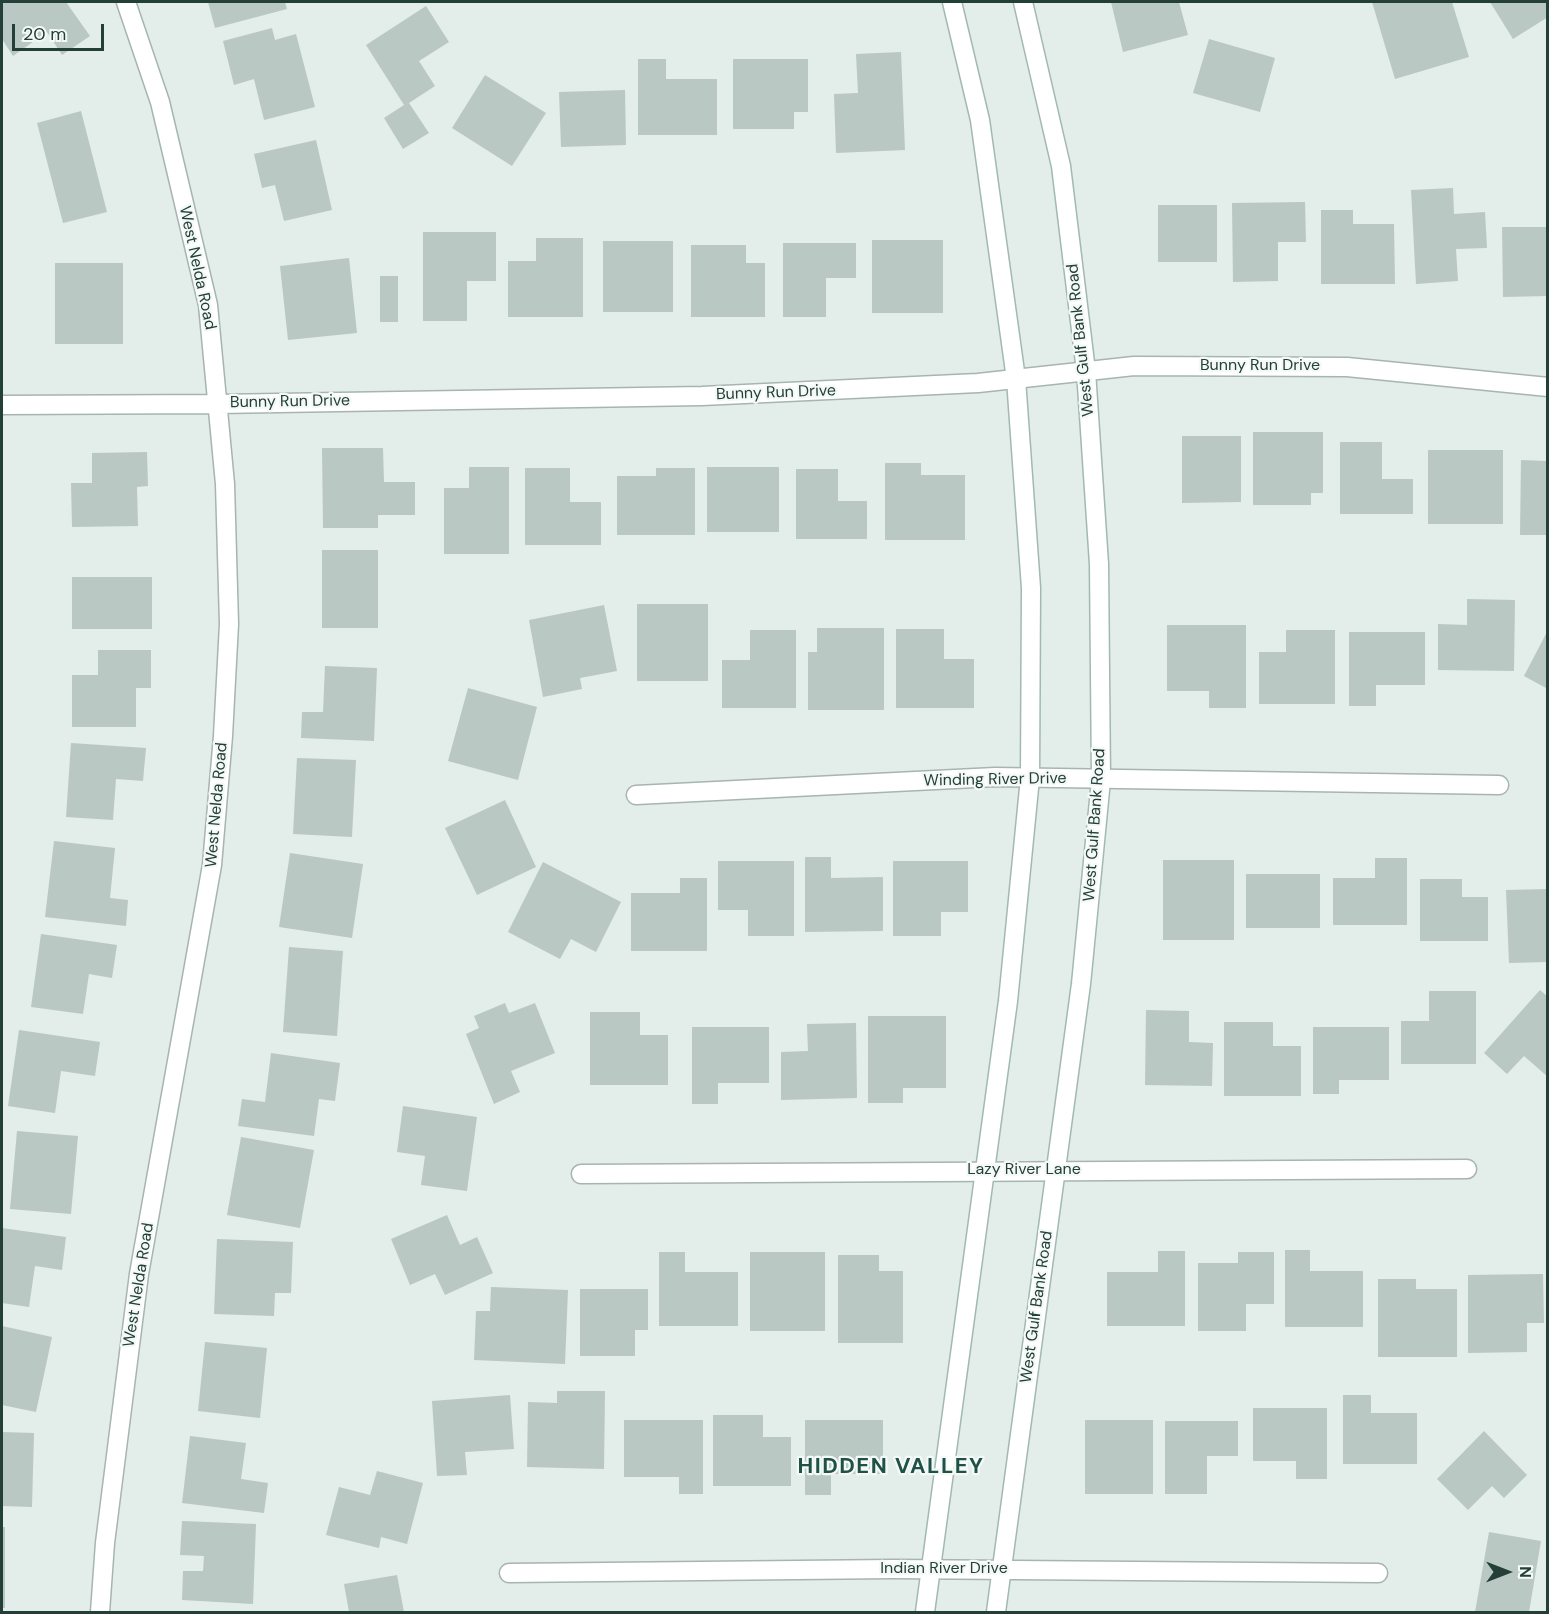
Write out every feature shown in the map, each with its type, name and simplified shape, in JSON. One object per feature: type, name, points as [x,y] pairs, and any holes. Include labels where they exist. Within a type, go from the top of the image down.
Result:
[{"type":"street","name":"West Nelda Road","points":[[100,1612],[105,1543],[139,1274],[212,865],[223,736],[229,624],[225,484],[205,294],[160,102],[126,2]]},
{"type":"street","points":[[925,1612],[1008,1001],[1030,778],[1031,588],[1016,379],[980,120],[952,2]]},
{"type":"street","name":"West Gulf Bank Road","points":[[996,1612],[1081,984],[1101,780],[1100,564],[1086,371],[1061,166],[1023,2]]},
{"type":"street","name":"Bunny Run Drive","points":[[2,405],[702,396],[840,391],[1016,379],[1134,366],[1347,367],[1548,387]]},
{"type":"street","name":"Winding River Drive","points":[[636,795],[995,777],[1499,785]]},
{"type":"street","name":"Lazy River Lane","points":[[581,1174],[1467,1169]]},
{"type":"street","name":"Indian River Drive","points":[[509,1573],[1002,1569],[1378,1573]]},
{"type":"building","points":[[2,2],[66,2],[90,36],[62,55],[47,32],[13,56],[2,39]]},
{"type":"building","points":[[208,2],[285,2],[287,9],[215,28]]},
{"type":"building","points":[[1111,2],[1179,2],[1188,35],[1123,52]]},
{"type":"building","points":[[1372,2],[1452,2],[1469,57],[1395,79]]},
{"type":"building","points":[[1490,2],[1548,2],[1548,17],[1513,39]]},
{"type":"building","points":[[426,6],[449,42],[419,61],[435,86],[409,103],[429,133],[403,149],[384,118],[404,105],[366,45]]},
{"type":"building","points":[[272,28],[275,40],[296,34],[315,107],[264,120],[254,79],[234,85],[223,41]]},
{"type":"building","points":[[1209,39],[1275,58],[1260,112],[1193,93]]},
{"type":"building","points":[[901,52],[905,150],[836,153],[834,94],[858,93],[856,54]]},
{"type":"building","points":[[638,59],[666,59],[666,79],[717,79],[717,135],[638,135]]},
{"type":"building","points":[[733,59],[808,59],[808,112],[794,112],[794,129],[733,129]]},
{"type":"building","points":[[485,75],[546,113],[512,166],[452,128]]},
{"type":"building","points":[[625,90],[626,145],[561,147],[559,92]]},
{"type":"building","points":[[81,111],[107,212],[63,223],[37,123]]},
{"type":"building","points":[[316,140],[332,210],[284,221],[275,185],[262,188],[254,154]]},
{"type":"building","points":[[1453,188],[1454,214],[1485,212],[1487,248],[1456,249],[1458,281],[1416,284],[1411,190]]},
{"type":"building","points":[[1305,202],[1306,242],[1278,242],[1278,281],[1233,282],[1232,203]]},
{"type":"building","points":[[1158,205],[1217,205],[1217,262],[1158,262]]},
{"type":"building","points":[[1321,210],[1353,210],[1353,224],[1394,224],[1395,284],[1321,284]]},
{"type":"building","points":[[1502,227],[1548,227],[1548,296],[1503,297]]},
{"type":"building","points":[[423,232],[496,232],[496,281],[467,281],[467,321],[423,321]]},
{"type":"building","points":[[536,238],[583,238],[583,317],[508,317],[508,261],[536,261]]},
{"type":"building","points":[[872,240],[943,240],[943,313],[872,313]]},
{"type":"building","points":[[603,241],[673,241],[673,312],[603,312]]},
{"type":"building","points":[[783,243],[856,243],[856,278],[826,278],[826,317],[783,317]]},
{"type":"building","points":[[691,245],[746,245],[746,263],[765,263],[765,317],[691,317]]},
{"type":"building","points":[[349,258],[357,333],[288,340],[280,266]]},
{"type":"building","points":[[55,263],[123,263],[123,344],[55,344]]},
{"type":"building","points":[[380,276],[398,276],[398,322],[380,322]]},
{"type":"building","points":[[1253,432],[1323,432],[1323,493],[1311,493],[1311,505],[1253,505]]},
{"type":"building","points":[[1182,436],[1241,436],[1241,502],[1182,503]]},
{"type":"building","points":[[1340,442],[1382,442],[1382,479],[1413,479],[1413,514],[1340,514]]},
{"type":"building","points":[[322,448],[383,448],[384,482],[415,482],[415,515],[378,515],[378,528],[323,528]]},
{"type":"building","points":[[1428,450],[1503,450],[1503,524],[1428,524]]},
{"type":"building","points":[[147,452],[148,486],[137,487],[138,526],[72,527],[71,483],[92,483],[92,453]]},
{"type":"building","points":[[1521,460],[1548,461],[1548,535],[1520,535]]},
{"type":"building","points":[[885,463],[921,463],[921,475],[965,475],[965,540],[885,540]]},
{"type":"building","points":[[469,467],[509,467],[509,554],[444,554],[444,488],[469,488]]},
{"type":"building","points":[[707,467],[779,467],[779,532],[707,532]]},
{"type":"building","points":[[525,468],[570,468],[570,502],[601,502],[601,545],[525,545]]},
{"type":"building","points":[[656,468],[695,468],[695,535],[617,535],[617,476],[656,476]]},
{"type":"building","points":[[796,469],[838,469],[838,501],[867,501],[867,539],[796,539]]},
{"type":"building","points":[[322,550],[378,550],[378,628],[322,628]]},
{"type":"building","points":[[72,577],[152,577],[152,629],[72,629]]},
{"type":"building","points":[[1467,599],[1515,600],[1514,671],[1438,670],[1438,624],[1467,625]]},
{"type":"building","points":[[637,604],[708,604],[708,681],[637,681]]},
{"type":"building","points":[[604,605],[617,671],[580,678],[582,689],[543,697],[529,620]]},
{"type":"building","points":[[1167,625],[1246,625],[1246,708],[1209,708],[1209,691],[1167,691]]},
{"type":"building","points":[[817,628],[884,628],[884,710],[808,710],[808,652],[817,652]]},
{"type":"building","points":[[896,629],[944,629],[944,659],[974,659],[974,708],[896,708]]},
{"type":"building","points":[[750,630],[796,630],[796,708],[722,708],[722,660],[750,660]]},
{"type":"building","points":[[1286,630],[1335,630],[1335,704],[1259,704],[1259,652],[1286,652]]},
{"type":"building","points":[[1548,630],[1548,684],[1546,688],[1524,676]]},
{"type":"building","points":[[1349,632],[1425,632],[1425,685],[1376,685],[1376,706],[1349,706]]},
{"type":"building","points":[[98,650],[151,650],[151,688],[136,688],[136,727],[72,727],[72,675],[98,675]]},
{"type":"building","points":[[325,666],[377,668],[374,741],[301,738],[302,712],[323,712]]},
{"type":"building","points":[[468,688],[537,707],[518,780],[448,761]]},
{"type":"building","points":[[71,743],[146,748],[143,781],[116,779],[113,820],[66,817]]},
{"type":"building","points":[[297,758],[356,760],[352,837],[293,834]]},
{"type":"building","points":[[505,800],[536,867],[477,895],[445,828]]},
{"type":"building","points":[[54,841],[115,848],[110,898],[128,900],[126,926],[45,917]]},
{"type":"building","points":[[290,853],[363,864],[352,938],[279,927]]},
{"type":"building","points":[[805,857],[831,857],[831,878],[883,877],[883,931],[805,932]]},
{"type":"building","points":[[1375,858],[1407,858],[1407,925],[1333,925],[1333,878],[1375,878]]},
{"type":"building","points":[[1163,860],[1234,860],[1234,940],[1163,940]]},
{"type":"building","points":[[718,861],[794,861],[794,936],[748,936],[748,910],[718,910]]},
{"type":"building","points":[[893,861],[968,861],[968,912],[941,912],[941,936],[893,936]]},
{"type":"building","points":[[543,862],[621,902],[596,952],[571,939],[560,959],[508,932]]},
{"type":"building","points":[[1246,874],[1320,874],[1320,928],[1246,928]]},
{"type":"building","points":[[680,878],[707,878],[707,951],[631,951],[631,893],[680,893]]},
{"type":"building","points":[[1420,879],[1462,879],[1462,897],[1488,897],[1488,941],[1420,941]]},
{"type":"building","points":[[1548,889],[1548,962],[1509,963],[1506,890]]},
{"type":"building","points":[[41,934],[117,945],[112,978],[89,974],[83,1014],[31,1007]]},
{"type":"building","points":[[289,947],[343,951],[337,1036],[283,1032]]},
{"type":"building","points":[[1540,990],[1548,997],[1548,1077],[1524,1056],[1507,1074],[1484,1053]]},
{"type":"building","points":[[1429,991],[1476,991],[1476,1064],[1401,1064],[1401,1021],[1429,1021]]},
{"type":"building","points":[[505,1003],[509,1013],[535,1003],[555,1053],[511,1071],[520,1092],[494,1104],[466,1034],[479,1028],[474,1016]]},
{"type":"building","points":[[1146,1010],[1189,1011],[1189,1042],[1213,1043],[1212,1086],[1145,1085]]},
{"type":"building","points":[[590,1012],[640,1012],[640,1035],[668,1035],[668,1085],[590,1085]]},
{"type":"building","points":[[868,1016],[946,1016],[946,1088],[903,1088],[903,1103],[868,1103]]},
{"type":"building","points":[[1224,1022],[1273,1022],[1273,1046],[1301,1046],[1301,1096],[1224,1096]]},
{"type":"building","points":[[856,1023],[857,1098],[781,1100],[781,1052],[808,1051],[807,1024]]},
{"type":"building","points":[[692,1027],[769,1027],[769,1083],[718,1083],[718,1104],[692,1104]]},
{"type":"building","points":[[1313,1027],[1389,1027],[1389,1080],[1339,1080],[1339,1094],[1313,1094]]},
{"type":"building","points":[[19,1030],[100,1042],[95,1076],[61,1071],[55,1113],[8,1106]]},
{"type":"building","points":[[271,1053],[340,1063],[335,1101],[319,1099],[314,1136],[238,1126],[242,1099],[265,1102]]},
{"type":"building","points":[[403,1106],[477,1117],[467,1191],[421,1185],[425,1156],[397,1152]]},
{"type":"building","points":[[17,1131],[78,1136],[71,1214],[10,1209]]},
{"type":"building","points":[[241,1137],[314,1150],[300,1228],[227,1215]]},
{"type":"building","points":[[447,1215],[460,1245],[477,1237],[493,1273],[445,1295],[435,1274],[410,1285],[391,1239]]},
{"type":"building","points":[[2,1228],[66,1237],[62,1270],[35,1266],[29,1307],[2,1303]]},
{"type":"building","points":[[217,1239],[293,1242],[291,1293],[275,1293],[274,1316],[214,1314]]},
{"type":"building","points":[[1285,1250],[1310,1250],[1310,1271],[1363,1271],[1363,1327],[1285,1327]]},
{"type":"building","points":[[1158,1251],[1185,1251],[1185,1326],[1107,1326],[1107,1272],[1158,1272]]},
{"type":"building","points":[[659,1252],[685,1252],[685,1272],[738,1272],[738,1326],[659,1326]]},
{"type":"building","points":[[750,1252],[825,1252],[825,1331],[750,1331]]},
{"type":"building","points":[[1238,1252],[1274,1252],[1274,1304],[1246,1304],[1246,1331],[1198,1331],[1198,1263],[1238,1263]]},
{"type":"building","points":[[838,1255],[879,1255],[879,1271],[903,1271],[903,1343],[838,1343]]},
{"type":"building","points":[[1543,1274],[1544,1323],[1527,1323],[1527,1352],[1468,1353],[1468,1275]]},
{"type":"building","points":[[1378,1279],[1416,1279],[1416,1289],[1457,1289],[1457,1357],[1378,1357]]},
{"type":"building","points":[[491,1287],[568,1290],[565,1364],[474,1360],[476,1311],[490,1311]]},
{"type":"building","points":[[580,1289],[648,1289],[648,1330],[635,1330],[635,1356],[580,1356]]},
{"type":"building","points":[[2,1326],[52,1337],[36,1412],[2,1405]]},
{"type":"building","points":[[205,1342],[267,1348],[260,1418],[198,1411]]},
{"type":"building","points":[[557,1391],[605,1391],[604,1469],[527,1467],[528,1402],[557,1403]]},
{"type":"building","points":[[510,1395],[514,1449],[465,1452],[467,1475],[437,1476],[432,1401]]},
{"type":"building","points":[[1343,1395],[1371,1395],[1371,1413],[1417,1413],[1417,1464],[1343,1464]]},
{"type":"building","points":[[1253,1408],[1327,1408],[1327,1479],[1296,1479],[1296,1461],[1253,1461]]},
{"type":"building","points":[[713,1415],[763,1415],[763,1437],[791,1437],[791,1486],[713,1486]]},
{"type":"building","points":[[624,1420],[703,1420],[703,1494],[679,1494],[679,1477],[624,1477]]},
{"type":"building","points":[[805,1420],[883,1420],[883,1474],[831,1474],[831,1495],[805,1495]]},
{"type":"building","points":[[1085,1420],[1153,1420],[1153,1494],[1085,1494]]},
{"type":"building","points":[[1165,1421],[1238,1421],[1238,1456],[1207,1456],[1207,1494],[1165,1494]]},
{"type":"building","points":[[1484,1431],[1527,1475],[1504,1498],[1492,1486],[1468,1510],[1437,1479]]},
{"type":"building","points":[[2,1432],[34,1433],[32,1507],[2,1506]]},
{"type":"building","points":[[190,1436],[246,1443],[241,1479],[268,1483],[264,1513],[182,1503]]},
{"type":"building","points":[[377,1471],[423,1483],[407,1544],[381,1537],[379,1548],[326,1535],[339,1487],[370,1495]]},
{"type":"building","points":[[182,1521],[256,1524],[253,1604],[182,1600],[183,1571],[203,1571],[204,1556],[180,1555]]},
{"type":"building","points":[[2,1527],[5,1527],[5,1608],[2,1608]]},
{"type":"building","points":[[1489,1532],[1541,1541],[1529,1612],[1475,1612]]},
{"type":"building","points":[[397,1575],[404,1612],[349,1612],[344,1584]]},
{"type":"district","name":"HIDDEN VALLEY","points":[[891,1467]]}]
